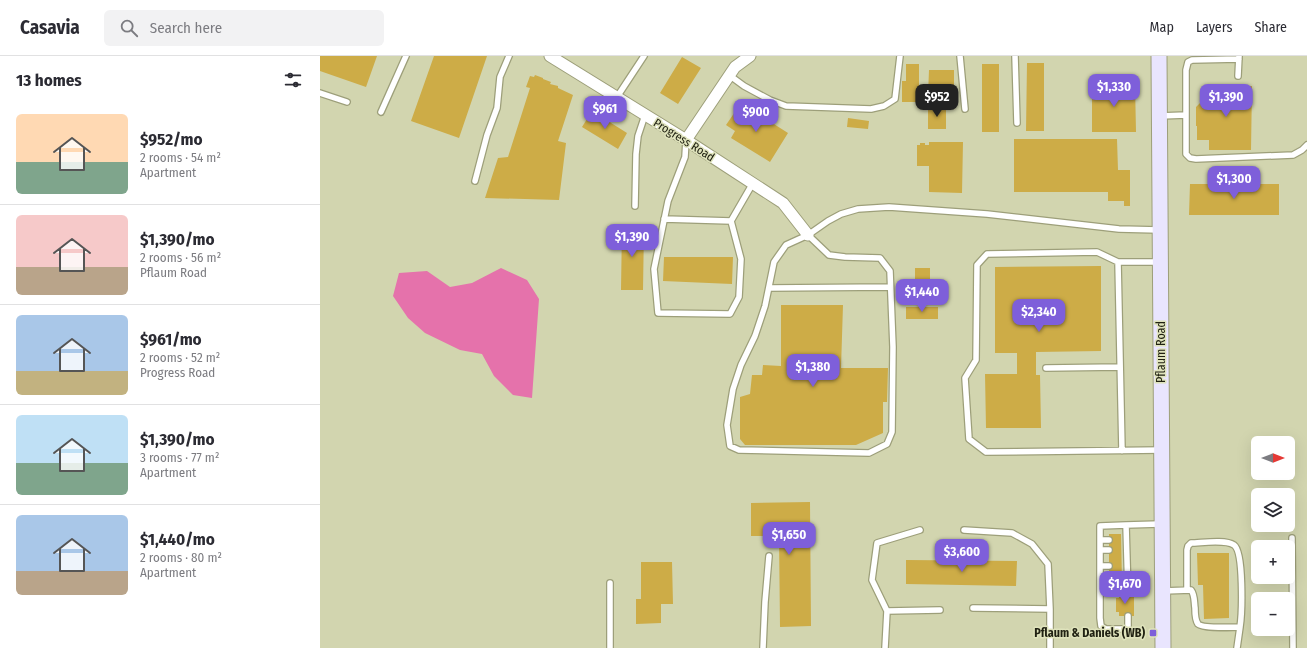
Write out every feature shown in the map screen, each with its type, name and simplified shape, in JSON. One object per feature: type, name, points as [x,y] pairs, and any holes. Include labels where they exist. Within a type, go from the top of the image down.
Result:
[{"type":"street","name":"Progress Road","points":[[550,56],[686,140],[783,203],[808,236]]},
{"type":"street","points":[[686,140],[734,67],[750,56]]},
{"type":"street","name":"Pflaum Road","points":[[1159,56],[1163,648]]},
{"type":"lane","points":[[381,112],[406,56]]},
{"type":"lane","points":[[475,181],[487,135],[497,108],[500,76],[509,56]]},
{"type":"lane","points":[[617,97],[644,56]]},
{"type":"lane","points":[[729,75],[744,86],[770,100],[786,106],[871,109],[884,106],[895,99],[900,56]]},
{"type":"lane","points":[[960,56],[965,109]]},
{"type":"lane","points":[[1016,56],[1017,123]]},
{"type":"lane","points":[[1238,76],[1239,57],[1192,60],[1188,62],[1186,70],[1186,154],[1190,158],[1196,159],[1293,155],[1307,145]]},
{"type":"lane","points":[[320,93],[347,102]]},
{"type":"lane","points":[[635,206],[636,154],[638,136],[645,115]]},
{"type":"lane","points":[[1160,116],[1186,115]]},
{"type":"lane","points":[[686,140],[685,157],[668,201],[654,269],[658,313],[730,314],[739,297],[742,259],[731,221],[753,183]]},
{"type":"lane","points":[[808,236],[829,255],[880,258],[890,271],[893,347],[892,432],[887,444],[869,452],[739,450],[730,446],[727,425],[733,389],[755,336],[765,306],[774,262],[786,245],[808,236],[828,221],[841,214],[858,209],[889,206],[987,214],[1119,229],[1160,230]]},
{"type":"lane","points":[[664,219],[731,221]]},
{"type":"lane","points":[[1161,262],[1118,262],[1097,252],[987,254],[977,265],[976,360],[965,378],[969,439],[986,452],[1162,450]]},
{"type":"lane","points":[[1118,262],[1122,450]]},
{"type":"lane","points":[[769,288],[890,287]]},
{"type":"lane","points":[[1046,368],[1120,367]]},
{"type":"lane","points":[[1128,616],[1128,629],[1106,629],[1101,626],[1100,526],[1163,524]]},
{"type":"lane","points":[[1126,525],[1124,540],[1124,576],[1128,594]]},
{"type":"lane","points":[[885,648],[887,611],[872,580],[877,544],[920,530]]},
{"type":"lane","points":[[964,530],[1012,533],[1032,544],[1048,564],[1050,648]]},
{"type":"lane","points":[[1292,538],[1294,648]]},
{"type":"lane","points":[[1100,540],[1109,540]]},
{"type":"lane","points":[[1188,589],[1187,550],[1191,543],[1212,542],[1234,545],[1238,550],[1242,597],[1237,648]]},
{"type":"lane","points":[[1100,550],[1109,550]]},
{"type":"lane","points":[[763,648],[769,556]]},
{"type":"lane","points":[[1100,566],[1109,566]]},
{"type":"lane","points":[[1100,577],[1109,577]]},
{"type":"lane","points":[[610,583],[610,648]]},
{"type":"lane","points":[[1163,591],[1191,590],[1194,594],[1195,617],[1197,623],[1200,625],[1210,627],[1240,627]]},
{"type":"lane","points":[[974,608],[1050,609]]},
{"type":"lane","points":[[887,611],[940,610]]},
{"type":"shaded area","points":[[501,268],[527,280],[539,299],[532,398],[513,395],[494,376],[482,354],[460,350],[425,333],[408,318],[393,296],[399,273],[427,271],[450,287],[472,283]]},
{"type":"building","points":[[320,56],[377,56],[366,87],[320,71]]},
{"type":"building","points":[[434,56],[487,56],[459,138],[411,121]]},
{"type":"building","points":[[682,57],[701,68],[678,104],[660,93]]},
{"type":"building","points":[[1027,63],[1044,63],[1044,131],[1026,131]]},
{"type":"building","points":[[906,64],[919,64],[919,102],[902,102],[902,81],[906,81]]},
{"type":"building","points":[[982,64],[999,64],[999,132],[982,132]]},
{"type":"building","points":[[929,70],[954,70],[954,95],[928,95]]},
{"type":"building","points":[[535,75],[551,82],[550,84],[558,86],[558,88],[573,95],[558,141],[566,143],[559,200],[485,198],[498,158],[508,157],[530,88],[526,87],[530,76],[534,77]]},
{"type":"building","points":[[1092,84],[1135,84],[1136,132],[1092,132]]},
{"type":"building","points":[[1210,86],[1252,86],[1251,150],[1209,150],[1209,140],[1197,140],[1196,107],[1201,102],[1210,102]]},
{"type":"building","points":[[741,103],[788,133],[770,162],[731,138],[735,131],[726,125]]},
{"type":"building","points":[[928,107],[946,107],[946,129],[928,129]]},
{"type":"building","points":[[592,111],[627,133],[618,149],[582,127]]},
{"type":"building","points":[[848,118],[869,121],[868,129],[847,127]]},
{"type":"building","points":[[1014,139],[1117,139],[1118,170],[1130,170],[1130,206],[1124,206],[1124,201],[1108,201],[1108,192],[1014,192]]},
{"type":"building","points":[[929,142],[963,142],[962,193],[929,192],[929,166],[917,166],[917,145],[920,145],[920,143],[925,143],[925,145],[929,145]]},
{"type":"building","points":[[1190,184],[1279,184],[1279,215],[1189,215]]},
{"type":"building","points":[[622,227],[644,227],[643,290],[621,290]]},
{"type":"building","points":[[664,257],[733,257],[732,284],[663,281]]},
{"type":"building","points":[[1101,266],[1101,351],[1036,352],[1036,375],[1040,375],[1041,428],[986,428],[985,374],[1017,374],[1017,353],[995,353],[995,267]]},
{"type":"building","points":[[915,268],[930,268],[930,284],[915,283]]},
{"type":"building","points":[[781,305],[843,305],[841,368],[888,368],[887,402],[883,402],[883,433],[856,445],[745,445],[740,439],[740,397],[750,394],[752,375],[762,375],[763,365],[781,366]]},
{"type":"building","points":[[906,307],[938,307],[938,319],[906,319]]},
{"type":"building","points":[[810,502],[811,626],[780,627],[779,536],[751,536],[751,503]]},
{"type":"building","points":[[1109,534],[1121,534],[1122,583],[1109,583]]},
{"type":"building","points":[[1197,553],[1229,553],[1229,618],[1204,619],[1203,585],[1198,585]]},
{"type":"building","points":[[906,560],[1017,561],[1016,586],[906,584]]},
{"type":"building","points":[[641,562],[672,562],[673,604],[661,604],[661,623],[636,624],[636,599],[641,599]]},
{"type":"building","points":[[1119,594],[1134,594],[1134,616],[1119,616],[1119,612],[1116,612],[1116,598],[1119,598]]},
{"type":"place","name":"Pflaum & Daniels (WB)","points":[[1153,633]]}]
